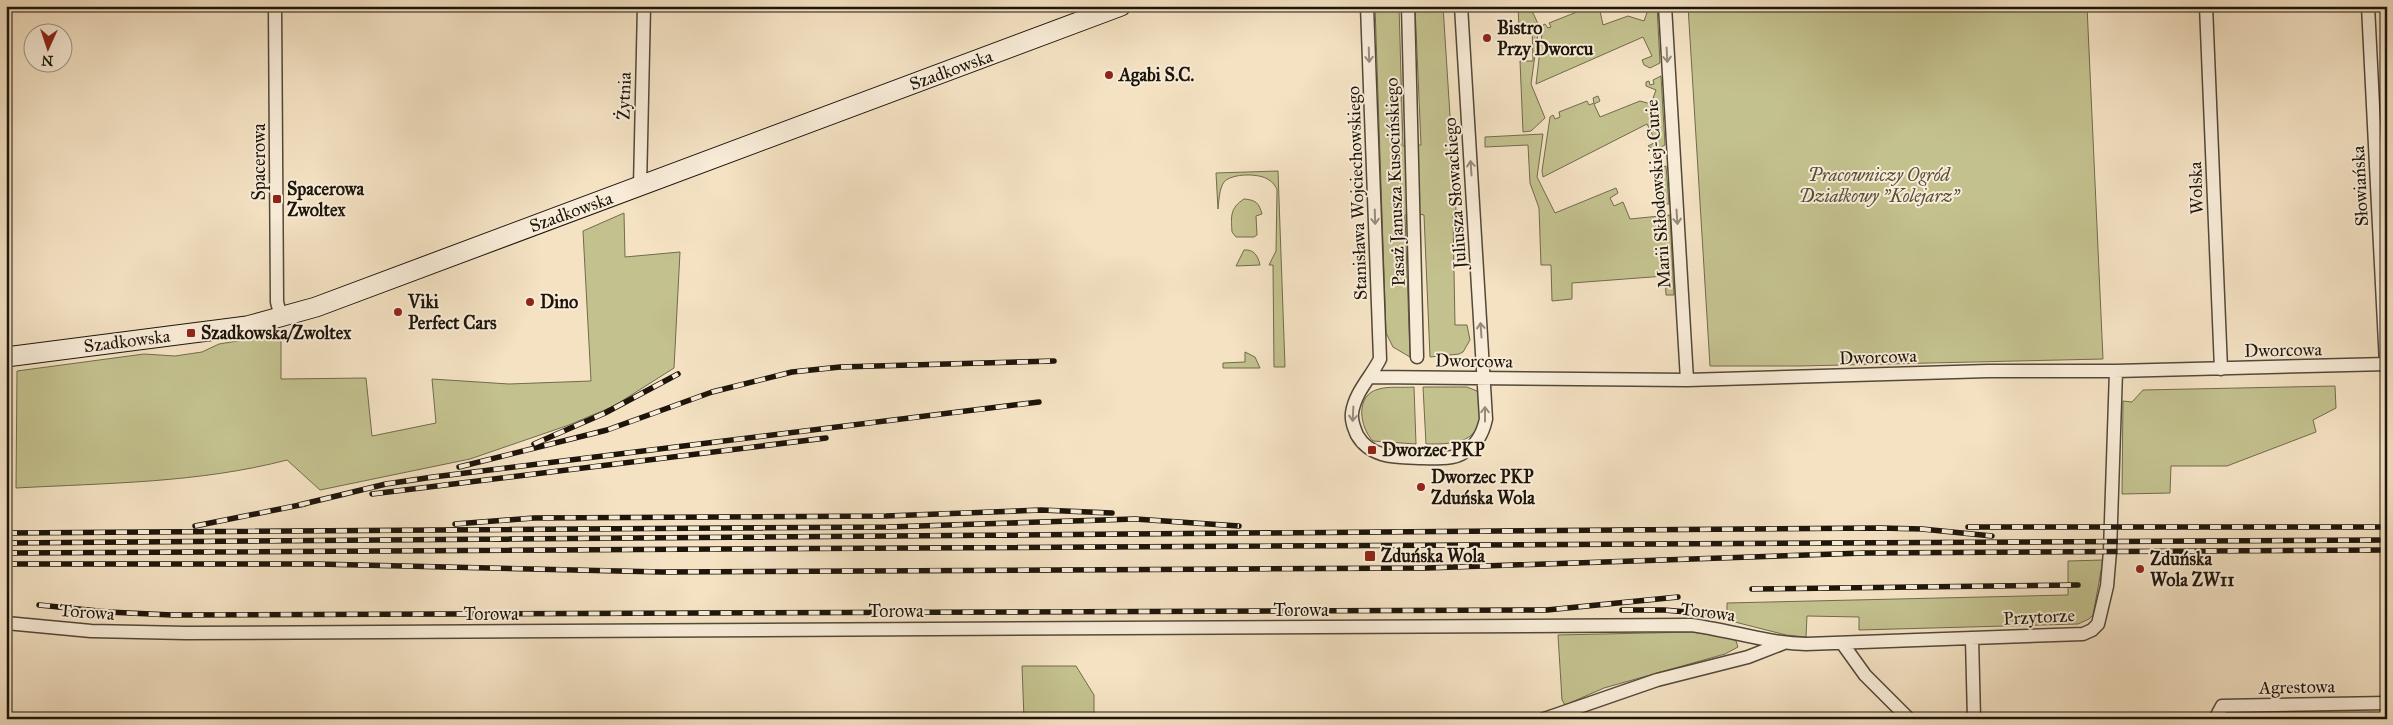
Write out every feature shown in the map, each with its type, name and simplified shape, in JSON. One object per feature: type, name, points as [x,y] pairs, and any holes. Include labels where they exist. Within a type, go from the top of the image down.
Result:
[{"type":"street","name":"Spacerowa","points":[[275,6],[277,302],[281,317]]},
{"type":"street","name":"Żytnia","points":[[640,186],[644,6]]},
{"type":"street","name":"Stanisława Wojciechowskiego","points":[[1367,6],[1381,354],[1371,377],[1357,394],[1352,415],[1354,428],[1361,441],[1372,450],[1393,457],[1447,458],[1464,453],[1472,446],[1484,429],[1486,419],[1484,378]]},
{"type":"street","name":"Pasaż Janusza Kusocińskiego","points":[[1408,6],[1417,357]]},
{"type":"street","name":"Juliusza Słowackiego","points":[[1461,6],[1484,378]]},
{"type":"street","name":"Marii Skłodowskiej-Curie","points":[[1665,6],[1687,380]]},
{"type":"street","name":"Wolska","points":[[2206,6],[2221,369]]},
{"type":"street","name":"Słowiańska","points":[[2368,6],[2386,364]]},
{"type":"street","name":"Szadkowska","points":[[6,357],[239,327],[316,307],[1114,7]]},
{"type":"street","name":"Dworcowa","points":[[1371,377],[1687,380],[1988,371],[2116,371],[2386,364]]},
{"type":"street","name":"Przytorze","points":[[1784,643],[1842,643],[2083,634],[2092,630],[2098,624],[2106,586],[2110,552],[2116,371]]},
{"type":"street","name":"Torowa","points":[[6,623],[91,631],[186,633],[1691,625],[1721,628],[1784,643]]},
{"type":"street","points":[[1972,638],[1974,719]]},
{"type":"street","points":[[1544,719],[1657,680],[1748,657],[1784,643]]},
{"type":"street","points":[[1842,643],[1865,675],[1909,719]]},
{"type":"street","name":"Agrestowa","points":[[2215,719],[2222,706],[2387,703]]},
{"type":"green space","points":[[1375,6],[1399,6],[1403,146],[1409,146],[1411,215],[1405,215],[1410,357],[1393,347],[1386,333]]},
{"type":"green space","points":[[1415,6],[1443,6],[1456,210],[1453,216],[1455,325],[1467,325],[1470,340],[1463,352],[1459,354],[1430,357],[1424,215],[1419,214],[1417,145],[1421,145]]},
{"type":"green space","points":[[1520,6],[1533,13],[1539,26],[1531,84],[1545,118],[1531,131],[1523,132],[1520,61],[1533,61],[1532,27],[1519,27],[1518,8],[1478,9]]},
{"type":"green space","points":[[1592,6],[1599,6],[1603,25],[1628,16],[1644,21],[1649,7],[1647,6],[1657,6],[1660,63],[1650,68],[1644,65],[1642,60],[1652,56],[1643,37],[1536,84],[1543,25],[1545,24],[1548,28],[1551,27],[1549,23]]},
{"type":"green space","name":"Pracowniczy Ogród Działkowy \"Kolejarz\"","points":[[1688,6],[2087,6],[2103,359],[1800,366],[1710,366]]},
{"type":"green space","points":[[1661,76],[1665,145],[1655,150],[1648,146],[1656,142],[1647,124],[1543,177],[1542,171],[1550,117],[1553,115],[1555,119],[1560,117],[1559,112],[1587,101],[1589,105],[1594,103],[1593,98],[1598,96],[1600,101],[1594,104],[1600,117],[1640,101],[1651,104],[1656,90],[1646,86],[1646,82],[1649,81],[1650,85],[1654,84],[1653,80]]},
{"type":"green space","points":[[1543,134],[1537,177],[1555,213],[1616,188],[1618,193],[1610,198],[1614,206],[1623,202],[1630,219],[1670,215],[1674,295],[1666,295],[1665,276],[1572,283],[1572,299],[1552,301],[1551,265],[1541,265],[1539,208],[1530,183],[1528,145],[1485,147],[1485,137]]},
{"type":"green space","points":[[1666,166],[1669,204],[1663,204],[1659,201],[1657,169]]},
{"type":"green space","points":[[1278,171],[1285,367],[1274,367],[1273,265],[1269,265],[1276,251],[1277,189],[1270,181],[1259,176],[1233,177],[1222,185],[1218,209],[1216,173]]},
{"type":"green space","points":[[1244,199],[1256,203],[1260,207],[1262,214],[1256,216],[1257,235],[1254,237],[1236,237],[1232,232],[1232,213],[1239,202]]},
{"type":"green space","points":[[624,213],[625,257],[680,252],[674,368],[614,406],[569,425],[470,459],[320,490],[287,460],[254,468],[187,478],[16,488],[17,371],[144,354],[175,356],[202,352],[219,344],[281,334],[281,379],[366,378],[372,436],[436,423],[432,379],[509,384],[591,381],[583,231]]},
{"type":"green space","points":[[1244,250],[1255,254],[1260,265],[1236,266]]},
{"type":"green space","points":[[1245,352],[1255,357],[1260,368],[1223,368],[1223,363],[1245,362]]},
{"type":"green space","points":[[2335,386],[2336,408],[2313,420],[2316,432],[2227,466],[2171,466],[2170,493],[2122,494],[2123,401],[2132,402],[2143,390]]},
{"type":"green space","points":[[1414,387],[1416,444],[1373,441],[1368,435],[1363,420],[1362,412],[1366,398],[1371,392],[1383,388]]},
{"type":"green space","points":[[1423,387],[1467,387],[1477,391],[1480,414],[1479,424],[1475,432],[1461,441],[1453,443],[1426,444]]},
{"type":"green space","points":[[2103,560],[2093,615],[2078,624],[1859,630],[1859,617],[1807,616],[1806,637],[1786,635],[1727,620],[1727,603],[2068,595],[2068,561]]},
{"type":"green space","points":[[1692,632],[1731,638],[1736,641],[1738,647],[1725,654],[1604,688],[1565,705],[1562,700],[1558,635]]},
{"type":"green space","points":[[1022,666],[1076,666],[1094,695],[1094,719],[1024,719]]},
{"type":"railway","points":[[459,467],[607,430],[712,392],[792,372],[840,367],[1054,361]]},
{"type":"railway","points":[[534,444],[605,413],[678,374]]},
{"type":"railway","points":[[299,505],[386,484],[433,477],[1039,402]]},
{"type":"railway","points":[[372,494],[826,438]]},
{"type":"railway","points":[[195,526],[305,504]]},
{"type":"railway","points":[[455,524],[534,518],[886,516],[1041,510],[1112,513]]},
{"type":"railway","points":[[6,533],[888,527],[1135,519],[1239,526]]},
{"type":"railway","points":[[1968,527],[2387,527]]},
{"type":"railway","points":[[6,543],[1880,528],[1922,529],[1992,536]]},
{"type":"railway","points":[[6,553],[2387,540]]},
{"type":"railway","points":[[6,564],[317,564],[662,572],[1427,568],[1864,553],[2387,550]]},
{"type":"railway","points":[[1752,589],[2078,585]]},
{"type":"railway","points":[[39,605],[108,612],[172,615],[1547,610],[1678,597]]},
{"type":"railway","points":[[1622,610],[1664,610],[1710,614]]},
{"type":"place","name":"Bistro Przy Dworcu","points":[[1487,38]]},
{"type":"place","name":"Agabi S.C.","points":[[1109,75]]},
{"type":"place","name":"Spacerowa Zwoltex","points":[[277,199]]},
{"type":"place","name":"Dino","points":[[530,302]]},
{"type":"place","name":"Viki Perfect Cars","points":[[398,312]]},
{"type":"place","name":"Szadkowska/Zwoltex","points":[[191,333]]},
{"type":"place","name":"Dworzec PKP","points":[[1372,450]]},
{"type":"place","name":"Dworzec PKP Zduńska Wola","points":[[1421,487]]},
{"type":"place","name":"Zduńska Wola","points":[[1370,556]]},
{"type":"place","name":"Zduńska Wola ZW11","points":[[2140,569]]}]
